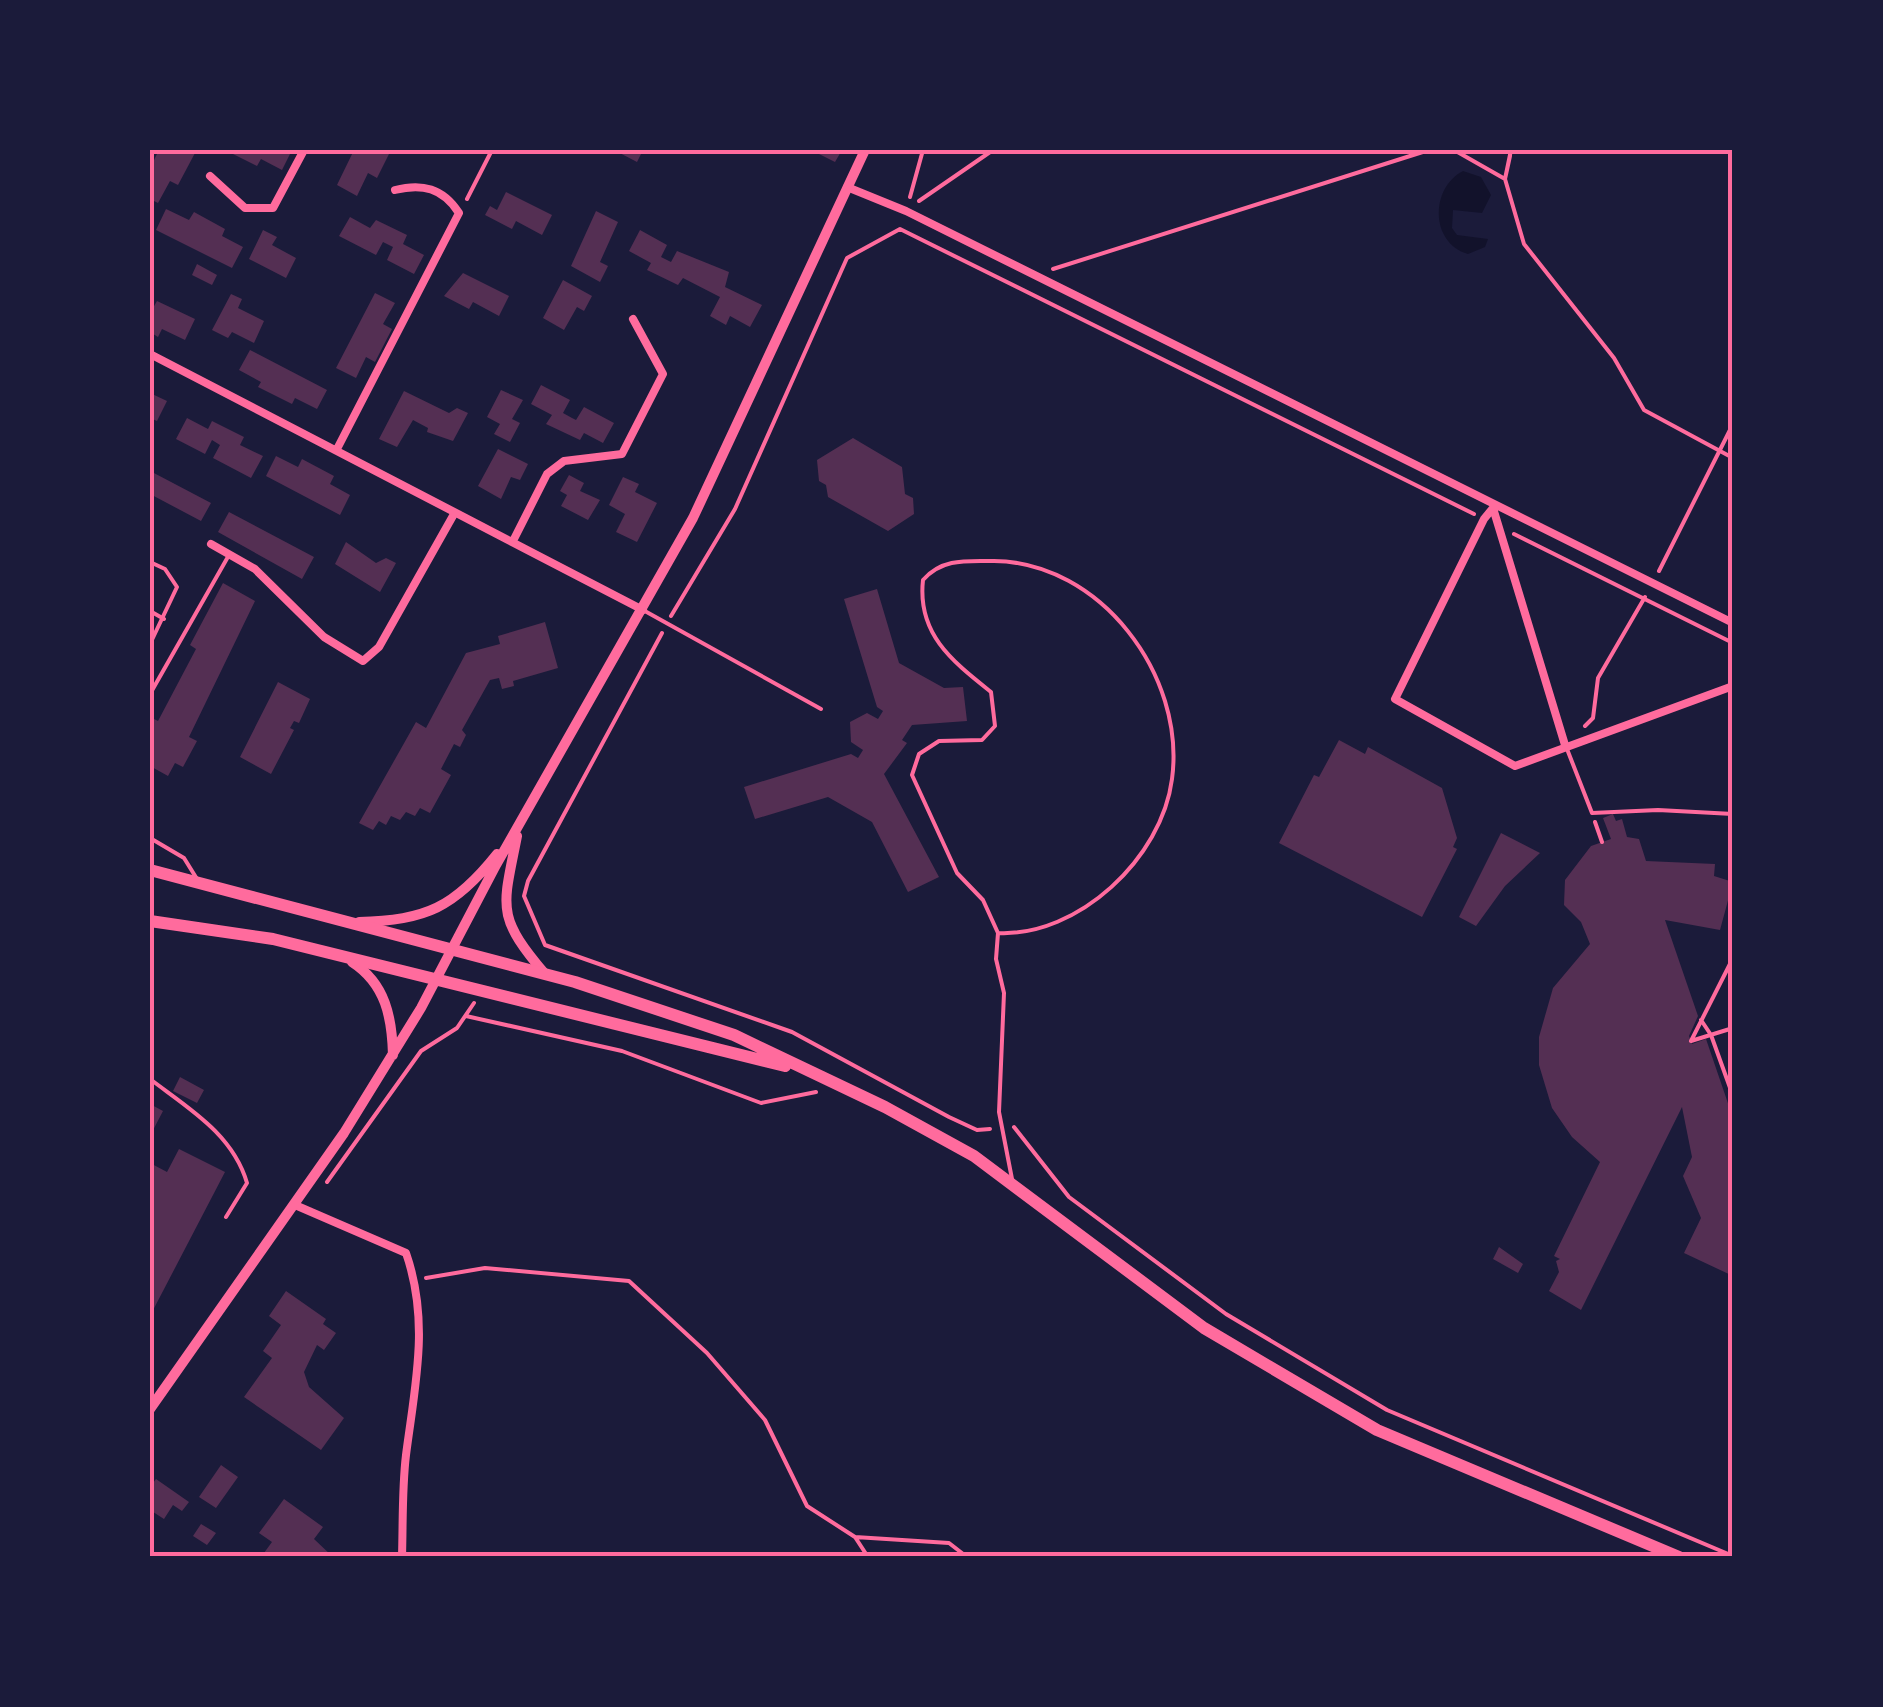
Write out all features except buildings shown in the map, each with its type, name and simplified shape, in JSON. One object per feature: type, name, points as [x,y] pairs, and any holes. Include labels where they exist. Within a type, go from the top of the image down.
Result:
[{"type":"main road","points":[[150,870],[674,1012],[812,1073],[974,1156],[1204,1328],[1278,1375],[1377,1430],[1475,1475],[1679,1557]]},
{"type":"main road","points":[[150,921],[272,939],[812,1073]]},
{"type":"street","points":[[210,176],[245,208],[273,208],[304,150]]},
{"type":"street","points":[[150,1408],[295,1205],[393,1055],[436,980],[693,518],[865,150]]},
{"type":"street","points":[[337,449],[459,213],[449,198],[419,184],[395,190]]},
{"type":"street","points":[[847,188],[906,211],[1494,508],[1733,623]]},
{"type":"street","points":[[513,541],[548,474],[564,461],[622,454],[663,374],[632,319]]},
{"type":"street","points":[[150,354],[642,610]]},
{"type":"street","points":[[1494,508],[1484,519],[1395,700],[1515,766],[1564,740],[1733,686]]},
{"type":"street","points":[[1494,508],[1564,740]]},
{"type":"street","points":[[211,544],[255,569],[324,637],[363,661],[380,647],[454,514]]},
{"type":"street","points":[[346,922],[404,921],[430,914],[452,900],[490,862],[519,825]]},
{"type":"street","points":[[519,825],[504,896],[515,938],[545,974]]},
{"type":"street","points":[[343,956],[363,969],[381,993],[391,1017],[393,1055]]},
{"type":"street","points":[[295,1205],[406,1253],[416,1280],[421,1316],[418,1378],[406,1458],[402,1557]]},
{"type":"lane","points":[[150,694],[229,555]]},
{"type":"lane","points":[[998,933],[1028,934],[1075,916],[1102,897],[1133,862],[1163,812],[1173,778],[1169,724],[1149,656],[1126,626],[1079,586],[1008,562],[952,561],[931,570],[923,580],[921,598],[929,630],[942,653],[991,692],[996,726],[982,740],[938,741],[919,754],[912,775],[958,872],[983,900],[998,933],[996,959],[1004,992],[999,1075],[1002,1128],[1012,1184]]},
{"type":"lane","points":[[150,562],[165,568],[177,587],[150,644]]},
{"type":"lane","points":[[642,610],[822,709]]},
{"type":"lane","points":[[150,611],[164,619]]},
{"type":"lane","points":[[1564,740],[1592,812],[1733,814]]},
{"type":"lane","points":[[150,838],[184,858],[199,883]]},
{"type":"lane","points":[[150,1078],[213,1127],[237,1156],[247,1183],[226,1216]]},
{"type":"path","points":[[459,213],[492,150]]},
{"type":"path","points":[[906,211],[923,150]]},
{"type":"path","points":[[906,211],[993,150]]},
{"type":"path","points":[[1033,275],[1430,150]]},
{"type":"path","points":[[1454,150],[1505,178]]},
{"type":"path","points":[[1510,153],[1505,178],[1524,244],[1614,358],[1644,410],[1733,458]]},
{"type":"path","points":[[1484,519],[900,228],[847,258],[735,508],[667,623],[528,881],[524,896],[545,945],[792,1032],[977,1130],[1015,1127],[1069,1197],[1226,1314],[1387,1410],[1733,1556]]},
{"type":"path","points":[[1564,740],[1593,718],[1598,678],[1653,583],[1733,424]]},
{"type":"path","points":[[1498,526],[1733,643]]},
{"type":"path","points":[[1592,812],[1602,842]]},
{"type":"path","points":[[515,938],[535,928]]},
{"type":"path","points":[[1733,958],[1690,1042],[1733,1028]]},
{"type":"path","points":[[318,1186],[331,1181],[422,1050],[458,1028],[480,990]]},
{"type":"path","points":[[466,1016],[622,1052],[762,1103],[801,1093],[848,1090]]},
{"type":"path","points":[[1701,1020],[1711,1035],[1733,1096]]},
{"type":"path","points":[[416,1280],[485,1268],[629,1282],[707,1353],[765,1420],[806,1506],[855,1537],[868,1557]]},
{"type":"path","points":[[855,1537],[949,1543],[967,1557]]},
{"type":"shaded area","points":[[1463,171],[1481,177],[1491,195],[1482,213],[1453,210],[1452,228],[1457,235],[1488,239],[1485,247],[1468,254],[1447,239],[1439,215],[1445,190]]}]
